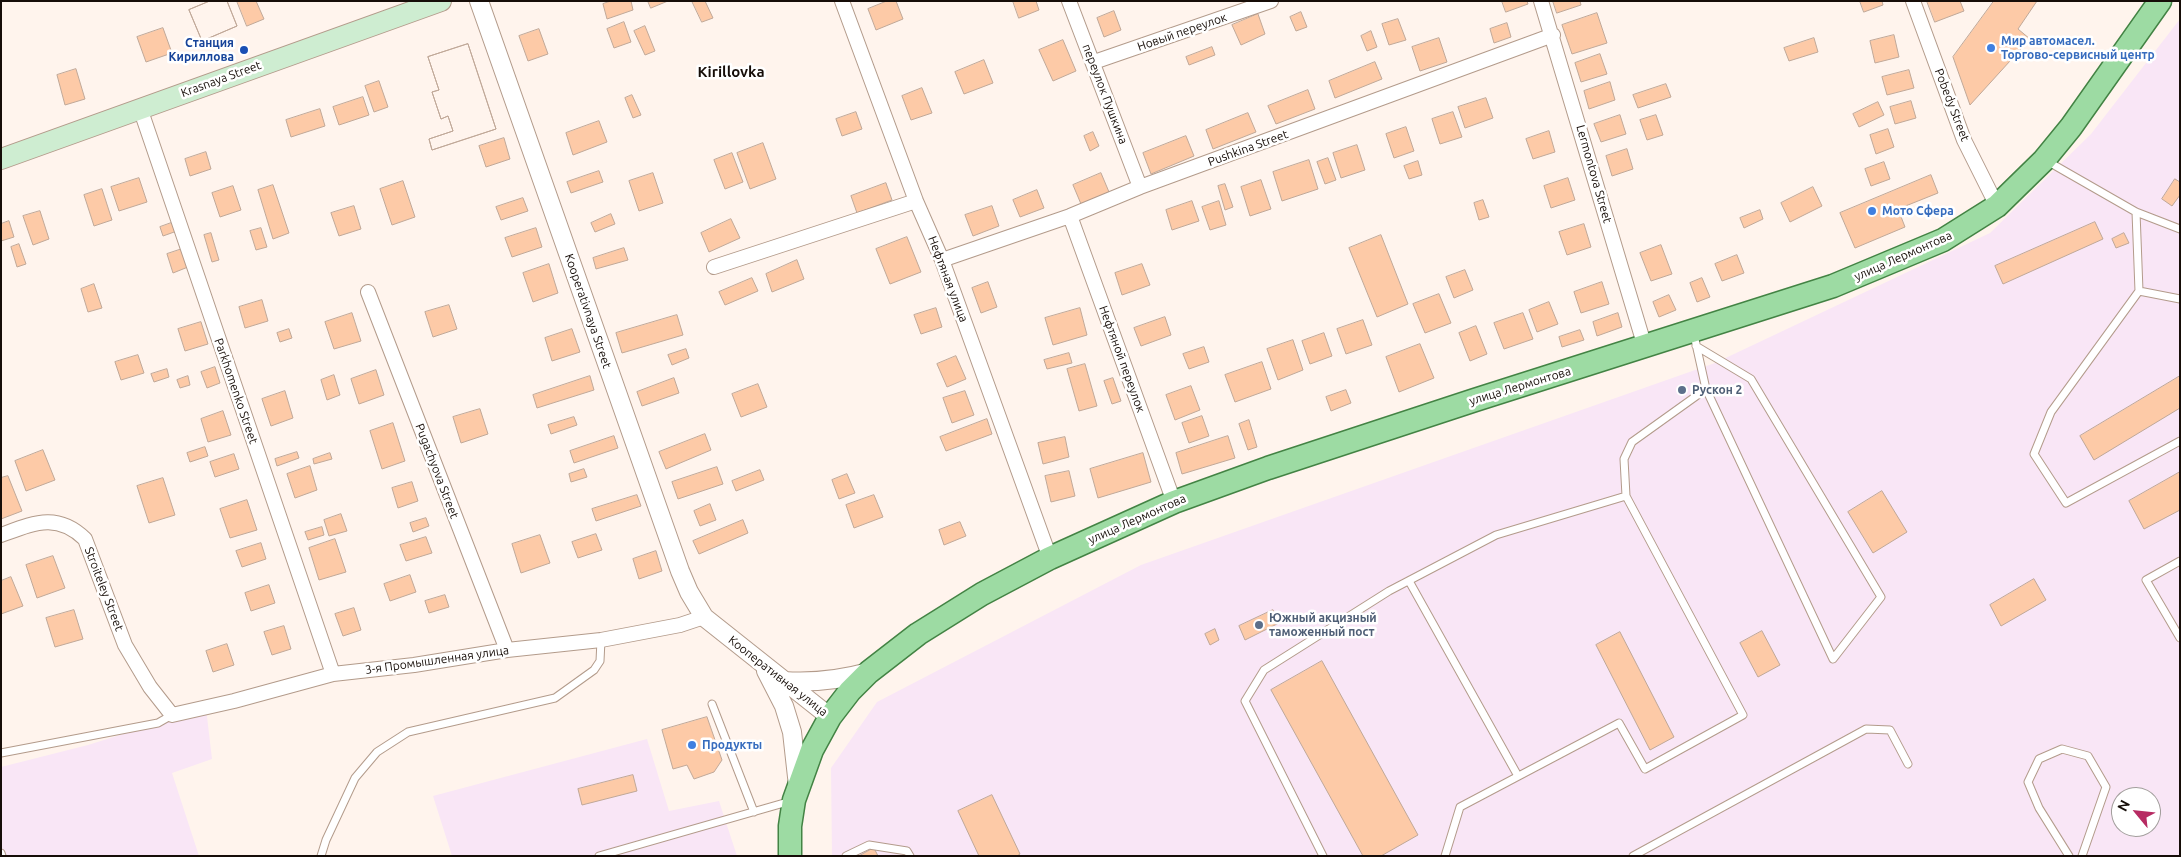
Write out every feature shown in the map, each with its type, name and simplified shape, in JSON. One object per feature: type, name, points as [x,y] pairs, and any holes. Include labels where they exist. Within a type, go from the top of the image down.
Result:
[{"type":"main road","name":"Krasnaya Street","points":[[1,160],[140,108],[441,1]]},
{"type":"main road","name":"улица Лермонтова","points":[[830,717],[850,691],[869,672],[918,634],[982,594],[1050,558],[1174,502],[1268,468],[1456,406],[1645,347],[1695,339],[1833,286],[1943,240],[1998,206],[2044,160],[2071,127],[2160,1]]},
{"type":"main road","name":"Кооперативная улица","points":[[790,856],[790,826],[796,793],[812,750],[830,717]]},
{"type":"street","name":"Kooperativnaya Street","points":[[479,1],[680,571],[689,592],[704,617]]},
{"type":"street","name":"Нефтяная улица","points":[[842,1],[916,201],[942,260],[1050,558]]},
{"type":"street","name":"переулок Пушкина","points":[[1069,1],[1094,62],[1140,188]]},
{"type":"street","name":"Новый переулок","points":[[1094,62],[1271,1]]},
{"type":"street","name":"Lermontova Street","points":[[1541,1],[1553,35],[1645,347]]},
{"type":"street","name":"Pobedy Street","points":[[1913,1],[1964,140],[1998,206]]},
{"type":"street","name":"Pushkina Street","points":[[942,260],[1070,216],[1140,188],[1553,35]]},
{"type":"street","name":"Parkhomenko Street","points":[[140,108],[333,674]]},
{"type":"street","points":[[714,267],[916,201]]},
{"type":"street","name":"Нефтяной переулок","points":[[1070,216],[1174,502]]},
{"type":"street","name":"Pugachyova Street","points":[[368,292],[506,650]]},
{"type":"street","name":"Stroiteley Street","points":[[1,535],[26,526],[48,522],[63,523],[76,530],[85,539],[125,645],[150,687],[172,715]]},
{"type":"street","name":"3-я Промышленная улица","points":[[172,715],[243,699],[333,674],[414,665],[506,650],[601,640],[680,625],[704,617]]},
{"type":"street","name":"Кооперативная улица","points":[[704,617],[830,717]]},
{"type":"street","points":[[762,664],[784,706],[792,732],[796,793]]},
{"type":"street","points":[[784,681],[813,683],[840,680],[869,672]]},
{"type":"lane","points":[[2044,160],[2136,212],[2180,229]]},
{"type":"lane","points":[[2136,212],[2139,291],[2051,412],[2034,454],[2066,504],[2180,441]]},
{"type":"lane","points":[[2139,291],[2180,299]]},
{"type":"lane","points":[[1695,339],[1751,379],[1881,597],[1833,659],[1706,389],[1695,339]]},
{"type":"lane","points":[[1445,856],[1460,807],[1619,723],[1644,769],[1743,715],[1626,496],[1624,459],[1632,442],[1706,389]]},
{"type":"lane","points":[[1323,856],[1245,701],[1264,670],[1389,591],[1496,535],[1626,496]]},
{"type":"lane","points":[[2180,560],[2146,580],[2180,638]]},
{"type":"lane","points":[[1409,581],[1518,776]]},
{"type":"lane","points":[[321,856],[326,840],[355,778],[377,752],[408,732],[555,698],[594,670],[600,661],[601,640]]},
{"type":"lane","points":[[712,704],[754,812]]},
{"type":"lane","points":[[1,753],[158,723],[172,715]]},
{"type":"lane","points":[[1633,856],[1866,729],[1890,730],[1908,764]]},
{"type":"lane","points":[[2069,856],[2040,808],[2028,782],[2039,759],[2062,749],[2088,756],[2106,787],[2082,856]]},
{"type":"lane","points":[[599,856],[754,812],[796,793]]},
{"type":"lane","points":[[846,856],[869,844],[906,851],[910,856]]},
{"type":"shaded area","points":[[2180,19],[2180,856],[832,856],[831,768],[877,702],[1141,565],[1715,363],[1990,233],[2091,134]]},
{"type":"shaded area","points":[[206,708],[212,759],[172,773],[199,856],[1,856],[1,767],[88,745]]},
{"type":"shaded area","points":[[647,739],[669,811],[719,801],[737,856],[452,856],[433,796]]},
{"type":"building","points":[[210,1],[227,1],[237,26],[202,41],[189,10]]},
{"type":"building","points":[[210,1],[227,1],[237,26],[202,41],[189,10]]},
{"type":"building","points":[[237,1],[256,1],[264,19],[247,26]]},
{"type":"building","points":[[611,1],[631,1],[633,10],[607,19],[603,4]]},
{"type":"building","points":[[648,1],[668,1],[651,8]]},
{"type":"building","points":[[692,1],[705,1],[713,18],[702,22]]},
{"type":"building","points":[[887,1],[896,1],[903,19],[876,30],[868,9]]},
{"type":"building","points":[[1013,1],[1036,1],[1039,10],[1019,18]]},
{"type":"building","points":[[1502,1],[1527,1],[1528,4],[1506,12]]},
{"type":"building","points":[[1553,1],[1580,1],[1581,5],[1557,13]]},
{"type":"building","points":[[1860,1],[1882,1],[1883,5],[1864,12]]},
{"type":"building","points":[[1927,1],[1960,1],[1964,11],[1935,22]]},
{"type":"building","name":"Мир автомасел. Торгово-сервисный центр","points":[[1994,1],[2037,1],[2018,29],[2030,39],[1970,105],[1953,57]]},
{"type":"building","points":[[1114,11],[1121,30],[1104,37],[1097,18]]},
{"type":"building","points":[[1301,12],[1307,27],[1296,31],[1290,17]]},
{"type":"building","points":[[1597,13],[1607,43],[1572,54],[1562,25]]},
{"type":"building","points":[[1258,14],[1265,34],[1241,45],[1232,25]]},
{"type":"building","points":[[1398,19],[1406,40],[1389,45],[1382,24]]},
{"type":"building","points":[[624,22],[631,42],[614,48],[607,29]]},
{"type":"building","points":[[1507,23],[1511,37],[1494,43],[1490,29]]},
{"type":"building","points":[[645,26],[655,51],[645,55],[634,31]]},
{"type":"building","points":[[163,28],[172,53],[146,62],[137,37]]},
{"type":"building","points":[[539,29],[548,54],[528,61],[519,36]]},
{"type":"building","points":[[1371,31],[1377,47],[1367,51],[1361,36]]},
{"type":"building","points":[[1894,35],[1899,57],[1875,63],[1870,41]]},
{"type":"building","points":[[1439,38],[1447,62],[1420,71],[1412,47]]},
{"type":"building","points":[[1814,38],[1818,52],[1789,61],[1784,48]]},
{"type":"building","points":[[1063,40],[1076,71],[1053,81],[1039,50]]},
{"type":"building","points":[[468,44],[496,129],[432,150],[429,139],[453,131],[448,116],[441,119],[432,92],[439,90],[428,57]]},
{"type":"building","points":[[468,44],[496,129],[432,150],[429,139],[453,131],[448,116],[441,119],[432,92],[439,90],[428,57]]},
{"type":"building","points":[[1212,47],[1215,55],[1189,65],[1186,57]]},
{"type":"building","points":[[1600,54],[1607,74],[1581,82],[1575,63]]},
{"type":"building","points":[[984,60],[993,83],[964,94],[955,72]]},
{"type":"building","points":[[1375,62],[1382,79],[1335,98],[1329,81]]},
{"type":"building","points":[[76,69],[85,99],[65,105],[57,75]]},
{"type":"building","points":[[1909,70],[1914,88],[1887,95],[1882,77]]},
{"type":"building","points":[[379,81],[388,107],[374,112],[365,86]]},
{"type":"building","points":[[1610,82],[1615,100],[1589,109],[1584,91]]},
{"type":"building","points":[[1666,84],[1671,97],[1638,108],[1633,95]]},
{"type":"building","points":[[922,88],[932,113],[911,120],[902,96]]},
{"type":"building","points":[[1308,90],[1315,109],[1276,124],[1268,106]]},
{"type":"building","points":[[632,95],[641,115],[633,118],[625,98]]},
{"type":"building","points":[[363,97],[369,115],[339,125],[333,107]]},
{"type":"building","points":[[1486,98],[1493,118],[1465,128],[1458,107]]},
{"type":"building","points":[[1911,101],[1916,118],[1895,124],[1890,107]]},
{"type":"building","points":[[1878,102],[1884,115],[1859,127],[1853,114]]},
{"type":"building","points":[[320,109],[325,126],[291,137],[286,120]]},
{"type":"building","points":[[856,112],[862,129],[842,136],[836,119]]},
{"type":"building","points":[[1453,112],[1462,137],[1440,144],[1432,119]]},
{"type":"building","points":[[1248,113],[1256,132],[1213,149],[1206,130]]},
{"type":"building","points":[[1620,115],[1626,134],[1601,142],[1594,124]]},
{"type":"building","points":[[1656,115],[1663,135],[1647,140],[1640,120]]},
{"type":"building","points":[[599,121],[607,142],[573,155],[566,133]]},
{"type":"building","points":[[1406,127],[1414,151],[1394,158],[1386,134]]},
{"type":"building","points":[[1888,129],[1894,147],[1876,154],[1870,135]]},
{"type":"building","points":[[1549,131],[1555,152],[1533,159],[1526,139]]},
{"type":"building","points":[[1093,132],[1099,146],[1090,151],[1084,136]]},
{"type":"building","points":[[1186,136],[1194,156],[1151,174],[1143,153]]},
{"type":"building","points":[[504,138],[510,159],[486,167],[479,146]]},
{"type":"building","points":[[763,143],[776,179],[750,189],[737,153]]},
{"type":"building","points":[[1357,145],[1365,170],[1341,178],[1333,153]]},
{"type":"building","points":[[1627,149],[1633,169],[1612,176],[1606,156]]},
{"type":"building","points":[[206,152],[211,169],[190,176],[185,159]]},
{"type":"building","points":[[732,153],[743,182],[725,189],[714,160]]},
{"type":"building","points":[[1328,158],[1336,180],[1325,184],[1317,162]]},
{"type":"building","points":[[1309,160],[1318,189],[1282,201],[1273,172]]},
{"type":"building","points":[[1418,161],[1422,175],[1409,179],[1404,166]]},
{"type":"building","points":[[1884,162],[1890,179],[1871,186],[1865,169]]},
{"type":"building","points":[[599,171],[603,182],[571,193],[567,182]]},
{"type":"building","points":[[653,173],[663,203],[639,211],[629,181]]},
{"type":"building","points":[[1101,173],[1109,192],[1081,204],[1073,185]]},
{"type":"building","name":"Мото Сфера","points":[[1931,175],[1938,193],[1898,209],[1905,227],[1855,248],[1840,213]]},
{"type":"building","points":[[139,178],[147,202],[119,211],[111,187]]},
{"type":"building","points":[[1568,178],[1575,200],[1551,208],[1544,186]]},
{"type":"building","points":[[2175,179],[2180,182],[2180,195],[2172,206],[2162,199]]},
{"type":"building","points":[[1261,180],[1271,209],[1250,216],[1241,187]]},
{"type":"building","points":[[403,181],[415,217],[392,225],[380,189]]},
{"type":"building","points":[[886,183],[892,200],[857,213],[851,196]]},
{"type":"building","points":[[1225,184],[1233,207],[1225,210],[1218,186]]},
{"type":"building","points":[[273,185],[289,233],[273,239],[258,190]]},
{"type":"building","points":[[233,186],[241,210],[220,217],[212,193]]},
{"type":"building","points":[[1813,187],[1822,206],[1790,222],[1781,203]]},
{"type":"building","points":[[102,189],[112,220],[94,226],[84,195]]},
{"type":"building","points":[[1037,190],[1044,208],[1020,217],[1013,200]]},
{"type":"building","points":[[523,198],[528,211],[501,220],[496,207]]},
{"type":"building","points":[[1483,200],[1489,217],[1479,220],[1474,203]]},
{"type":"building","points":[[1192,201],[1199,221],[1172,230],[1166,210]]},
{"type":"building","points":[[1219,201],[1226,225],[1210,230],[1202,207]]},
{"type":"building","points":[[354,206],[361,229],[339,236],[331,213]]},
{"type":"building","points":[[992,206],[999,226],[973,236],[965,215]]},
{"type":"building","points":[[1760,210],[1763,219],[1744,228],[1740,218]]},
{"type":"building","points":[[40,211],[49,239],[33,245],[23,216]]},
{"type":"building","points":[[611,214],[615,224],[595,232],[591,223]]},
{"type":"building","points":[[731,219],[740,238],[709,252],[701,233]]},
{"type":"building","points":[[9,221],[14,237],[1,241],[1,224]]},
{"type":"building","points":[[174,222],[177,231],[163,236],[160,227]]},
{"type":"building","points":[[2095,222],[2103,239],[2003,284],[1995,266]]},
{"type":"building","points":[[1584,224],[1591,247],[1567,255],[1559,232]]},
{"type":"building","points":[[261,228],[267,247],[256,250],[250,231]]},
{"type":"building","points":[[536,228],[542,247],[512,257],[505,238]]},
{"type":"building","points":[[211,233],[219,260],[212,262],[204,235]]},
{"type":"building","points":[[2124,233],[2129,243],[2116,248],[2112,239]]},
{"type":"building","points":[[1381,235],[1408,304],[1377,317],[1349,248]]},
{"type":"building","points":[[907,237],[921,272],[890,284],[876,249]]},
{"type":"building","points":[[19,244],[26,264],[17,267],[11,247]]},
{"type":"building","points":[[1661,245],[1672,274],[1651,281],[1640,253]]},
{"type":"building","points":[[624,248],[628,260],[596,269],[593,258]]},
{"type":"building","points":[[182,249],[188,267],[173,273],[167,254]]},
{"type":"building","points":[[1737,255],[1744,273],[1722,281],[1715,264]]},
{"type":"building","points":[[797,260],[804,279],[772,292],[766,274]]},
{"type":"building","points":[[549,264],[558,293],[533,302],[523,273]]},
{"type":"building","points":[[1142,264],[1150,285],[1122,295],[1115,273]]},
{"type":"building","points":[[1465,270],[1473,290],[1454,298],[1446,277]]},
{"type":"building","points":[[752,278],[758,291],[725,305],[719,292]]},
{"type":"building","points":[[1702,278],[1710,297],[1697,302],[1690,283]]},
{"type":"building","points":[[988,282],[997,307],[981,313],[972,288]]},
{"type":"building","points":[[1602,282],[1609,304],[1581,313],[1574,292]]},
{"type":"building","points":[[94,284],[102,308],[88,312],[81,289]]},
{"type":"building","points":[[1439,294],[1451,323],[1425,333],[1413,304]]},
{"type":"building","points":[[1669,295],[1676,310],[1659,317],[1653,302]]},
{"type":"building","points":[[262,300],[268,321],[245,328],[239,307]]},
{"type":"building","points":[[1549,302],[1558,324],[1537,332],[1529,310]]},
{"type":"building","points":[[449,305],[457,329],[433,337],[425,312]]},
{"type":"building","points":[[936,308],[942,327],[921,334],[914,315]]},
{"type":"building","points":[[1080,308],[1087,335],[1053,345],[1045,318]]},
{"type":"building","points":[[352,313],[361,341],[334,349],[325,322]]},
{"type":"building","points":[[1523,313],[1533,339],[1504,349],[1494,323]]},
{"type":"building","points":[[1618,313],[1622,327],[1597,336],[1593,322]]},
{"type":"building","points":[[677,315],[683,335],[622,353],[616,333]]},
{"type":"building","points":[[1165,317],[1171,335],[1141,346],[1134,328]]},
{"type":"building","points":[[1363,320],[1372,345],[1346,354],[1337,329]]},
{"type":"building","points":[[201,322],[208,344],[185,351],[178,329]]},
{"type":"building","points":[[1476,326],[1487,354],[1470,361],[1459,333]]},
{"type":"building","points":[[289,329],[292,338],[280,342],[277,333]]},
{"type":"building","points":[[572,329],[580,352],[552,361],[545,338]]},
{"type":"building","points":[[1580,330],[1584,340],[1562,347],[1559,337]]},
{"type":"building","points":[[1324,333],[1332,356],[1310,364],[1302,341]]},
{"type":"building","points":[[1293,340],[1303,370],[1278,380],[1267,349]]},
{"type":"building","points":[[1420,344],[1434,378],[1399,392],[1386,357]]},
{"type":"building","points":[[1204,347],[1209,362],[1189,369],[1183,354]]},
{"type":"building","points":[[686,349],[689,358],[672,365],[668,355]]},
{"type":"building","points":[[1069,353],[1072,363],[1047,369],[1044,360]]},
{"type":"building","points":[[138,355],[144,373],[121,380],[115,362]]},
{"type":"building","points":[[956,356],[966,379],[947,387],[937,364]]},
{"type":"building","points":[[1262,362],[1271,389],[1235,402],[1225,375]]},
{"type":"building","points":[[1085,364],[1097,406],[1079,411],[1067,369]]},
{"type":"building","points":[[215,367],[220,383],[207,388],[201,372]]},
{"type":"building","points":[[167,369],[169,377],[154,382],[151,374]]},
{"type":"building","points":[[376,370],[384,395],[359,404],[351,379]]},
{"type":"building","points":[[334,375],[340,395],[327,400],[321,380]]},
{"type":"building","points":[[188,376],[190,385],[180,388],[177,380]]},
{"type":"building","points":[[590,376],[594,390],[537,408],[533,395]]},
{"type":"building","points":[[2180,376],[2180,408],[2094,460],[2080,436]]},
{"type":"building","points":[[674,378],[679,393],[642,406],[637,392]]},
{"type":"building","points":[[1113,378],[1121,401],[1112,404],[1104,381]]},
{"type":"building","points":[[758,384],[767,407],[741,417],[732,394]]},
{"type":"building","points":[[1191,386],[1200,410],[1175,420],[1166,395]]},
{"type":"building","points":[[1346,390],[1351,403],[1331,411],[1326,397]]},
{"type":"building","points":[[285,391],[293,418],[271,426],[262,399]]},
{"type":"building","points":[[965,391],[974,415],[952,423],[943,398]]},
{"type":"building","points":[[480,409],[488,434],[461,443],[453,417]]},
{"type":"building","points":[[223,411],[231,435],[208,442],[201,419]]},
{"type":"building","points":[[1202,416],[1209,436],[1189,443],[1182,423]]},
{"type":"building","points":[[574,417],[577,425],[551,434],[548,425]]},
{"type":"building","points":[[987,419],[992,434],[946,451],[940,437]]},
{"type":"building","points":[[1249,420],[1257,447],[1248,450],[1239,424]]},
{"type":"building","points":[[393,423],[405,461],[382,469],[370,431]]},
{"type":"building","points":[[705,434],[711,450],[666,469],[659,452]]},
{"type":"building","points":[[614,436],[618,448],[574,463],[570,451]]},
{"type":"building","points":[[1228,436],[1235,458],[1182,474],[1176,453]]},
{"type":"building","points":[[1065,437],[1069,457],[1043,464],[1038,443]]},
{"type":"building","points":[[205,447],[208,456],[190,462],[187,453]]},
{"type":"building","points":[[43,450],[55,480],[26,491],[15,461]]},
{"type":"building","points":[[297,452],[299,458],[277,466],[275,459]]},
{"type":"building","points":[[330,453],[332,459],[314,464],[313,459]]},
{"type":"building","points":[[1143,453],[1151,482],[1098,498],[1090,469]]},
{"type":"building","points":[[234,454],[239,469],[215,477],[210,462]]},
{"type":"building","points":[[310,466],[317,490],[295,498],[287,474]]},
{"type":"building","points":[[717,467],[723,484],[678,499],[672,482]]},
{"type":"building","points":[[584,469],[587,477],[571,482],[569,474]]},
{"type":"building","points":[[760,470],[764,480],[736,491],[732,481]]},
{"type":"building","points":[[1069,471],[1075,496],[1051,502],[1045,476]]},
{"type":"building","points":[[2180,472],[2180,510],[2144,529],[2129,501]]},
{"type":"building","points":[[847,474],[855,493],[839,499],[832,480]]},
{"type":"building","points":[[8,476],[22,511],[1,519],[1,478]]},
{"type":"building","points":[[163,478],[175,515],[149,523],[137,486]]},
{"type":"building","points":[[412,482],[418,501],[398,508],[392,488]]},
{"type":"building","points":[[1882,491],[1907,532],[1873,553],[1848,512]]},
{"type":"building","points":[[637,495],[641,506],[596,521],[592,509]]},
{"type":"building","points":[[874,495],[883,517],[854,528],[846,505]]},
{"type":"building","points":[[247,500],[257,530],[230,538],[220,509]]},
{"type":"building","points":[[710,504],[716,520],[700,526],[694,511]]},
{"type":"building","points":[[341,514],[347,531],[329,536],[324,520]]},
{"type":"building","points":[[426,518],[429,526],[413,532],[410,523]]},
{"type":"building","points":[[743,520],[748,533],[699,554],[693,541]]},
{"type":"building","points":[[960,522],[966,536],[944,545],[939,530]]},
{"type":"building","points":[[322,527],[324,535],[308,540],[305,532]]},
{"type":"building","points":[[596,534],[602,550],[578,558],[572,542]]},
{"type":"building","points":[[540,535],[550,563],[521,573],[512,544]]},
{"type":"building","points":[[426,537],[432,553],[406,561],[400,545]]},
{"type":"building","points":[[335,539],[346,572],[319,580],[309,548]]},
{"type":"building","points":[[261,543],[266,559],[242,567],[236,551]]},
{"type":"building","points":[[656,551],[662,571],[639,579],[633,559]]},
{"type":"building","points":[[53,556],[65,588],[37,598],[26,565]]},
{"type":"building","points":[[410,575],[416,592],[390,601],[384,584]]},
{"type":"building","points":[[11,577],[23,606],[1,614],[1,581]]},
{"type":"building","points":[[2034,579],[2046,600],[2001,626],[1990,605]]},
{"type":"building","points":[[269,585],[275,603],[251,611],[245,593]]},
{"type":"building","points":[[445,595],[449,607],[429,613],[425,601]]},
{"type":"building","points":[[354,608],[361,630],[343,636],[335,614]]},
{"type":"building","points":[[74,610],[83,639],[55,647],[46,618]]},
{"type":"building","name":"Южный акцизный таможенный пост","points":[[1273,610],[1279,623],[1245,640],[1239,626]]},
{"type":"building","points":[[284,626],[291,649],[272,655],[264,632]]},
{"type":"building","points":[[1215,629],[1219,640],[1210,645],[1205,634]]},
{"type":"building","points":[[1762,631],[1780,665],[1758,677],[1740,643]]},
{"type":"building","points":[[1620,632],[1674,737],[1650,750],[1596,645]]},
{"type":"building","points":[[227,644],[234,665],[213,672],[206,651]]},
{"type":"building","points":[[1322,661],[1418,835],[1381,856],[1363,856],[1271,690]]},
{"type":"building","name":"Продукты","points":[[707,717],[722,760],[714,772],[694,779],[687,765],[673,769],[662,730]]},
{"type":"building","points":[[633,775],[637,791],[582,805],[578,789]]},
{"type":"building","points":[[992,795],[1020,854],[1017,856],[979,856],[958,811]]},
{"type":"building","points":[[874,848],[878,856],[859,856]]},
{"type":"place","name":"Мир автомасел. Торгово-сервисный центр","points":[[1991,48]]},
{"type":"place","name":"Станция Кириллова","points":[[244,50]]},
{"type":"place","name":"Мото Сфера","points":[[1872,211]]},
{"type":"place","name":"Рускон 2","points":[[1682,390]]},
{"type":"place","name":"Южный акцизный таможенный пост","points":[[1259,625]]},
{"type":"place","name":"Продукты","points":[[692,745]]},
{"type":"district","name":"Kirillovka","points":[[731,72]]}]
